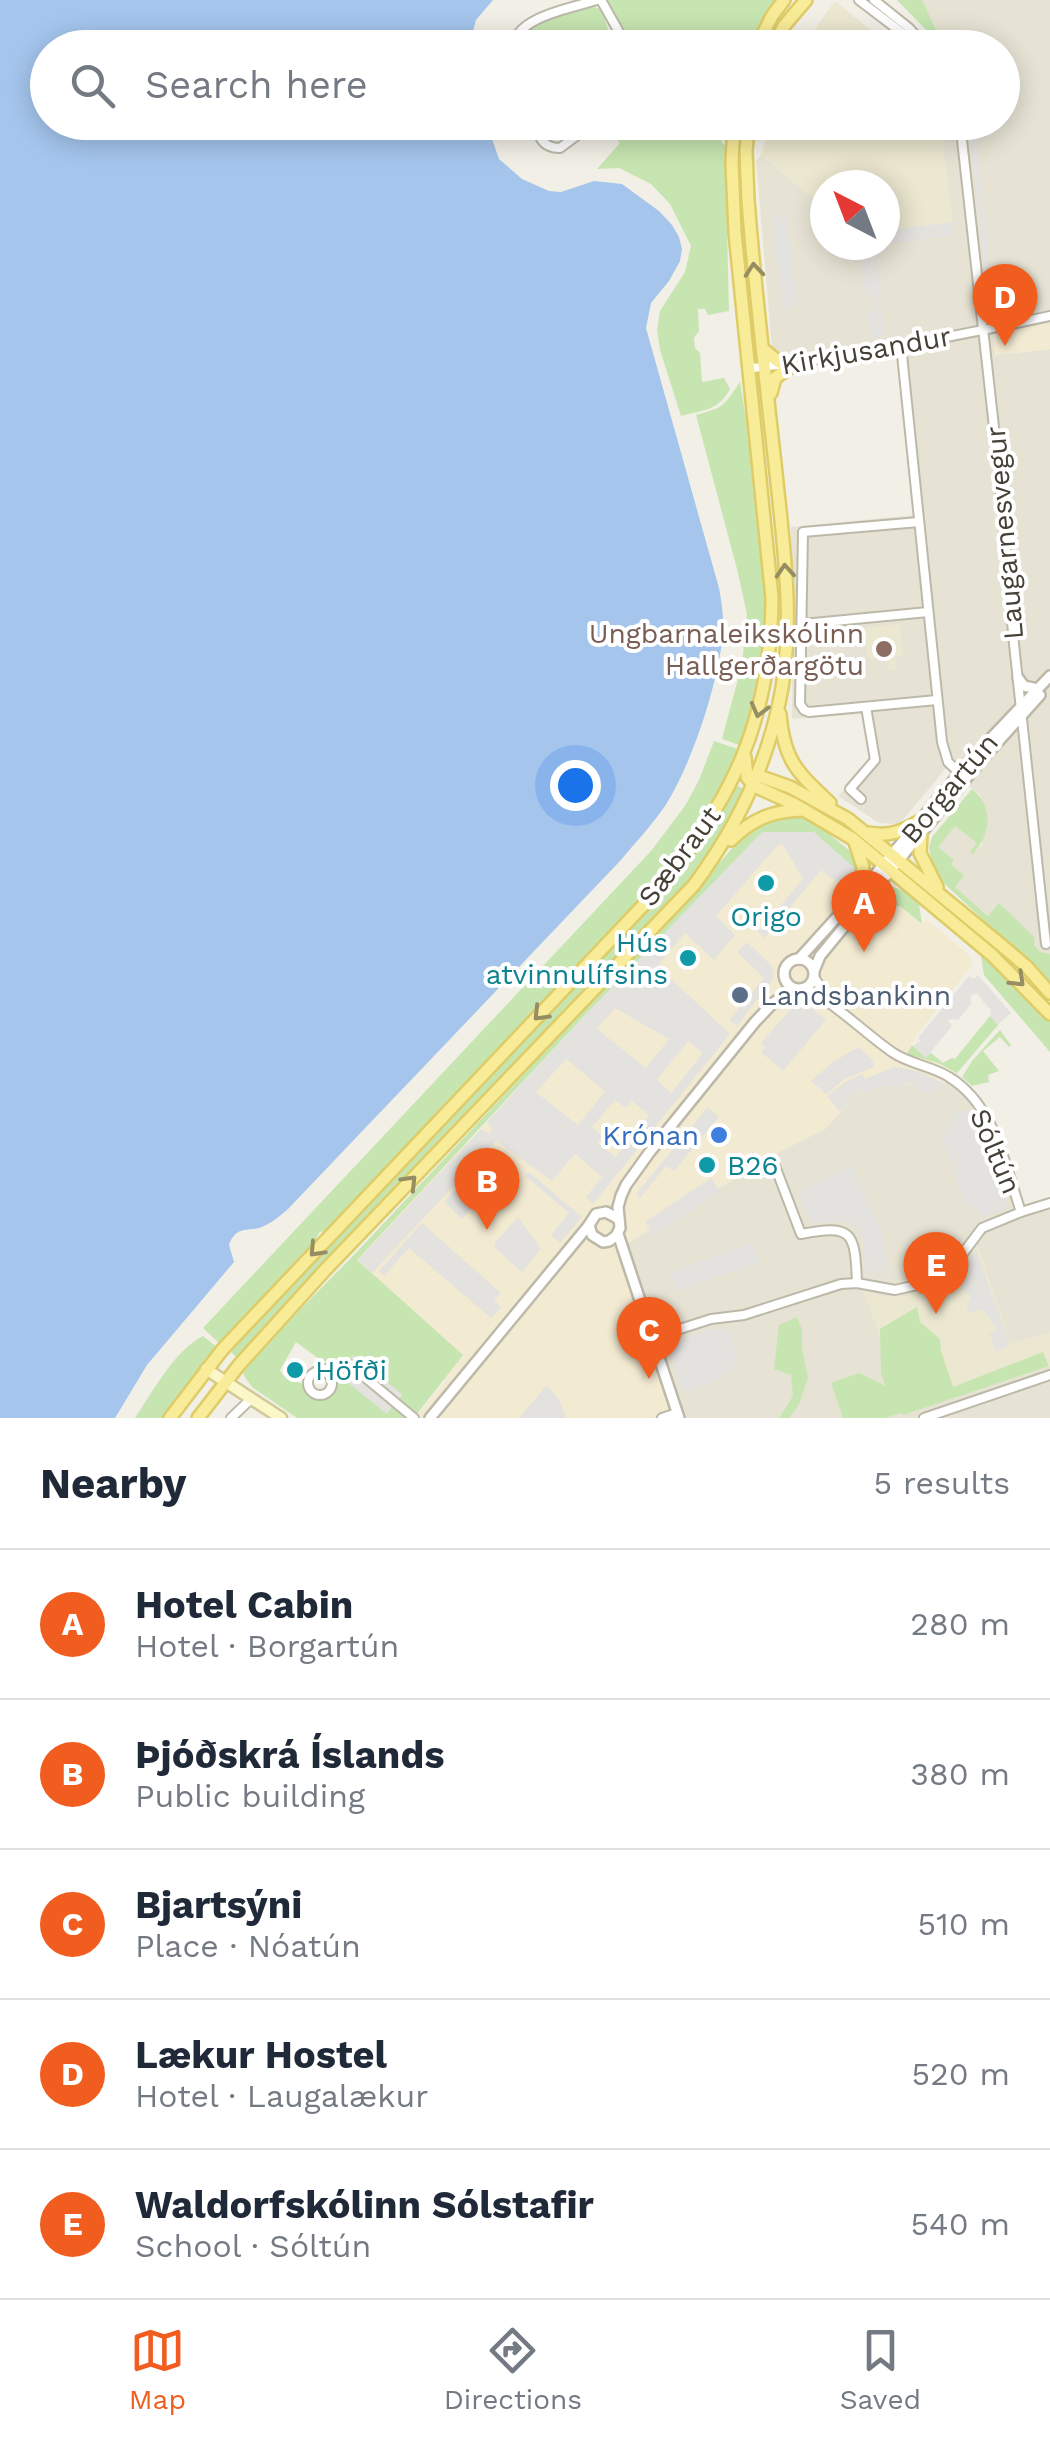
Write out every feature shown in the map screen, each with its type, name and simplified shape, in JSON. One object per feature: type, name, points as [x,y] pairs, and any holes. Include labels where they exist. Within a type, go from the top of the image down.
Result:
[{"type":"main road","points":[[765,30],[784,0]]},
{"type":"main road","points":[[782,30],[805,3]]},
{"type":"main road","name":"Sæbraut","points":[[170,1418],[206,1369],[654,895],[695,844],[746,753],[768,668],[772,614],[732,184],[733,140]]},
{"type":"main road","name":"Sæbraut","points":[[198,1418],[326,1269],[671,910],[717,854],[754,779],[780,703],[788,627],[748,200],[747,140]]},
{"type":"main road","points":[[762,349],[779,362],[795,364]]},
{"type":"main road","points":[[768,407],[775,378],[795,364]]},
{"type":"main road","points":[[780,703],[784,742],[796,770],[848,819],[858,835],[863,868],[860,890]]},
{"type":"main road","points":[[746,753],[754,779],[805,810],[858,835],[977,935],[1000,944]]},
{"type":"main road","points":[[730,786],[754,779],[790,786],[848,819]]},
{"type":"main road","points":[[717,854],[748,824],[761,817],[805,810]]},
{"type":"main road","points":[[858,835],[896,834],[921,820]]},
{"type":"main road","points":[[920,835],[922,859],[945,899]]},
{"type":"main road","points":[[892,864],[945,899],[1000,944],[1050,994]]},
{"type":"main road","points":[[892,864],[1050,1014]]},
{"type":"main road","points":[[206,1369],[281,1418]]},
{"type":"street","points":[[521,30],[528,24],[600,0],[617,30]]},
{"type":"street","points":[[859,0],[883,7]]},
{"type":"street","points":[[874,0],[910,30]]},
{"type":"street","points":[[542,140],[556,148],[572,140]]},
{"type":"street","name":"Laugarnesvegur","points":[[962,140],[1046,944]]},
{"type":"street","name":"Kirkjusandur","points":[[749,366],[795,364],[1050,316]]},
{"type":"street","points":[[901,345],[944,754],[963,776]]},
{"type":"street","points":[[919,522],[802,532],[800,704],[810,712],[937,700]]},
{"type":"street","points":[[803,624],[928,612]]},
{"type":"street","points":[[1021,712],[1050,676]]},
{"type":"street","points":[[1018,678],[1027,688],[1038,689]]},
{"type":"street","points":[[1021,712],[1050,684]]},
{"type":"street","points":[[861,799],[850,788],[874,760],[866,707]]},
{"type":"street","name":"Borgartún","points":[[430,1418],[594,1216],[621,1196],[648,1154],[772,1004],[788,964],[799,959],[860,890],[920,835],[1002,725],[1021,712]]},
{"type":"street","name":"Borgartún","points":[[772,1004],[810,984],[820,956],[921,820],[963,776]]},
{"type":"street","points":[[799,959],[808,962],[814,974]]},
{"type":"street","name":"Sóltún","points":[[814,974],[830,1002]]},
{"type":"street","points":[[784,978],[788,985],[800,989]]},
{"type":"street","name":"Sóltún","points":[[652,1338],[712,1319],[744,1315],[841,1284],[896,1290],[930,1282],[954,1264],[982,1228],[1021,1212],[992,1129],[974,1098],[944,1074],[894,1054],[830,1002],[800,989]]},
{"type":"street","points":[[775,1166],[800,1234],[831,1229],[850,1238],[855,1246],[857,1283]]},
{"type":"street","name":"Borgartún","points":[[569,1251],[612,1240],[618,1234],[621,1196]]},
{"type":"street","points":[[1021,1212],[1050,1203]]},
{"type":"street","points":[[602,1212],[617,1218]]},
{"type":"street","points":[[590,1225],[590,1232],[626,1261]]},
{"type":"street","points":[[618,1234],[678,1415],[662,1418]]},
{"type":"street","points":[[320,1371],[348,1364],[414,1418]]},
{"type":"street","points":[[924,1418],[1050,1376]]},
{"type":"street","points":[[230,1418],[252,1399]]},
{"type":"shaded area","points":[[922,0],[1050,0],[1050,318],[995,355],[1050,349],[1050,954],[1041,952],[999,904],[989,916],[954,887],[953,860],[937,847],[955,825],[977,843],[972,854],[982,845],[980,795],[947,767],[903,820],[897,824],[879,823],[838,796],[870,760],[862,714],[792,719],[791,527],[914,515],[897,358],[857,365],[821,363],[783,369],[782,354],[772,348],[756,161],[761,155],[810,196],[810,260],[900,260],[900,229],[952,222],[942,140],[1020,140],[1020,30],[936,30]]},
{"type":"shaded area","points":[[835,1],[870,30],[814,30]]},
{"type":"shaded area","points":[[765,140],[942,140],[953,222],[900,229],[900,170],[810,170],[810,196],[761,155]]},
{"type":"shaded area","points":[[971,140],[977,140],[992,289],[986,290]]},
{"type":"shaded area","points":[[786,214],[798,307],[783,309],[772,216]]},
{"type":"shaded area","points":[[953,222],[955,235],[900,242],[900,229]]},
{"type":"shaded area","points":[[861,260],[877,260],[881,296],[876,298],[885,336],[870,338],[867,312],[872,311],[871,295],[865,295]]},
{"type":"shaded area","points":[[1050,318],[1050,349],[995,355],[993,335],[998,329]]},
{"type":"shaded area","name":"Ungbarnaleikskólinn Hallgerðargötu","points":[[900,624],[903,656],[896,657],[896,669],[889,671],[885,658],[867,656],[864,628]]},
{"type":"shaded area","points":[[762,832],[858,871],[886,889],[862,915],[859,932],[882,908],[900,906],[921,924],[928,920],[971,957],[972,966],[914,1038],[908,1054],[957,1073],[940,1091],[933,1089],[928,1095],[903,1083],[864,1093],[860,1089],[846,1099],[848,1102],[825,1129],[779,1152],[618,1249],[672,1411],[652,1418],[414,1418],[445,1381],[352,1257],[481,1129]]},
{"type":"shaded area","points":[[762,832],[814,832],[858,871],[844,887],[821,870],[765,938],[758,932],[803,879],[782,843],[716,916],[735,935],[714,960],[685,933],[657,966],[730,1034],[593,1204],[586,1197],[602,1177],[575,1154],[552,1181],[496,1141],[372,1273],[358,1260],[481,1129],[489,1134],[492,1128],[487,1122]],"holes":[[[615,1008],[669,1039],[646,1068],[597,1029]],[[688,1041],[703,1053],[671,1093],[657,1080]],[[566,1059],[605,1091],[578,1125],[536,1092]],[[615,1100],[626,1108],[632,1101],[649,1115],[615,1157],[598,1143],[602,1136],[592,1127]]]},
{"type":"shaded area","points":[[747,942],[772,966],[774,978],[737,1026],[729,1020],[764,978],[737,952]]},
{"type":"shaded area","points":[[978,975],[1011,1013],[998,1025],[990,1016],[991,1008],[977,993],[971,995],[971,1004],[958,1020],[948,1021],[952,1026],[926,1058],[914,1046],[921,1042],[918,1038],[969,976],[974,979]]},
{"type":"shaded area","points":[[804,1002],[826,1020],[783,1071],[761,1052],[765,1047],[761,1043],[795,1004],[799,1007]]},
{"type":"shaded area","points":[[858,1047],[872,1059],[874,1067],[846,1078],[826,1094],[811,1081],[833,1062]]},
{"type":"shaded area","points":[[895,1067],[920,1072],[944,1083],[940,1091],[933,1089],[928,1095],[903,1083],[864,1093],[860,1089],[846,1099],[848,1102],[840,1112],[827,1096],[862,1074],[865,1079]]},
{"type":"shaded area","points":[[947,1079],[963,1090],[988,1125],[1018,1211],[1050,1200],[1050,1418],[652,1418],[672,1410],[618,1249],[779,1152],[825,1129],[848,1103],[845,1100],[860,1089],[864,1093],[903,1083],[933,1089]]},
{"type":"shaded area","points":[[708,1107],[719,1117],[674,1171],[666,1166],[640,1198],[636,1194]]},
{"type":"shaded area","points":[[966,1110],[968,1116],[975,1114],[1007,1205],[981,1218],[978,1211],[966,1207],[952,1167],[957,1165],[956,1160],[950,1161],[941,1135],[952,1121],[951,1115]]},
{"type":"shaded area","points":[[851,1165],[882,1231],[887,1270],[865,1272],[859,1229],[847,1221],[812,1223],[799,1195],[804,1188]]},
{"type":"shaded area","points":[[478,1166],[494,1178],[498,1190],[488,1201],[482,1196],[462,1219],[444,1202]]},
{"type":"shaded area","points":[[529,1172],[582,1217],[560,1243],[551,1235],[569,1213],[525,1176]]},
{"type":"shaded area","points":[[711,1178],[720,1191],[654,1236],[645,1222]]},
{"type":"shaded area","points":[[518,1217],[541,1249],[522,1272],[495,1248]]},
{"type":"shaded area","points":[[422,1223],[501,1293],[494,1301],[501,1307],[491,1318],[409,1248],[384,1276],[379,1271]]},
{"type":"shaded area","points":[[753,1243],[760,1262],[677,1291],[670,1272]]},
{"type":"shaded area","points":[[978,1245],[1010,1344],[1050,1332],[1050,1366],[909,1413],[863,1291],[903,1296],[932,1289],[957,1271]]},
{"type":"shaded area","points":[[976,1249],[1009,1344],[996,1351],[989,1333],[997,1329],[983,1309],[968,1313],[971,1297],[960,1286],[967,1274],[966,1264]]},
{"type":"shaded area","points":[[727,1329],[738,1358],[731,1371],[721,1379],[683,1392],[668,1345],[708,1330]]},
{"type":"shaded area","points":[[353,1355],[402,1394],[387,1414],[342,1378]]},
{"type":"shaded area","points":[[546,1386],[558,1397],[566,1418],[519,1418]]},
{"type":"green space","points":[[606,0],[779,0],[762,30],[624,30]]},
{"type":"green space","points":[[897,0],[922,0],[936,30],[926,30]]},
{"type":"green space","points":[[598,8],[608,30],[531,30],[562,15]]},
{"type":"green space","points":[[617,140],[721,140],[725,146],[729,311],[708,315],[705,309],[698,309],[699,331],[694,338],[700,353],[702,382],[724,378],[730,389],[709,409],[681,416],[657,330],[660,311],[685,272],[691,246],[670,204],[651,184],[619,168],[597,169],[620,143]]},
{"type":"green space","points":[[740,382],[753,446],[766,594],[765,640],[742,746],[722,739],[742,664],[747,614],[696,415],[723,404]]},
{"type":"green space","points":[[714,741],[738,749],[739,754],[715,803],[670,871],[329,1229],[318,1234],[314,1245],[221,1345],[203,1328],[651,851],[685,806]]},
{"type":"green space","points":[[738,786],[746,790],[733,816],[684,888],[238,1359],[231,1352],[315,1257],[665,891]]},
{"type":"green space","points":[[972,789],[987,812],[984,838],[973,854],[970,852],[977,843],[955,826],[938,847],[964,875],[955,887],[988,916],[999,903],[1035,938],[1034,945],[1041,952],[1050,954],[1050,986],[935,875],[929,848],[932,837]]},
{"type":"green space","points":[[802,812],[850,851],[858,871],[763,834],[587,1013],[357,1260],[463,1355],[416,1415],[397,1400],[402,1395],[353,1355],[349,1360],[323,1362],[296,1342],[280,1370],[305,1385],[314,1397],[329,1395],[336,1388],[335,1372],[343,1368],[348,1370],[343,1378],[386,1413],[393,1406],[407,1418],[297,1418],[252,1387],[244,1376],[246,1364],[352,1257],[692,895],[746,832],[765,820]]},
{"type":"green space","points":[[893,887],[905,891],[919,904],[922,924],[900,906],[882,908],[857,933],[870,906]]},
{"type":"green space","points":[[930,908],[999,968],[1050,1022],[1050,1052],[984,975],[981,956],[928,912]]},
{"type":"green space","points":[[990,1016],[998,1025],[957,1073],[907,1054],[912,1045],[925,1057],[931,1053],[943,1063],[955,1059]]},
{"type":"green space","points":[[1000,1030],[1011,1045],[1000,1037],[983,1051],[999,1071],[988,1075],[989,1082],[972,1086],[962,1077],[972,1061]]},
{"type":"green space","points":[[917,1307],[920,1322],[940,1339],[953,1387],[1043,1352],[1049,1366],[903,1415],[843,1418],[831,1383],[859,1373],[886,1386],[881,1374],[880,1329]]},
{"type":"green space","points":[[797,1317],[808,1378],[799,1404],[789,1418],[779,1418],[793,1396],[791,1375],[774,1369],[779,1325]]},
{"type":"green space","points":[[203,1336],[218,1348],[165,1418],[135,1418],[174,1361]]},
{"type":"water","points":[[0,0],[493,0],[476,20],[473,30],[30,30],[30,140],[492,140],[499,159],[522,179],[549,191],[561,192],[594,181],[622,184],[659,211],[672,225],[682,249],[669,281],[651,303],[646,328],[719,588],[722,612],[720,655],[702,723],[675,788],[660,813],[620,861],[288,1209],[266,1225],[240,1231],[232,1238],[229,1245],[234,1262],[147,1365],[115,1418],[0,1418]]},
{"type":"place","name":"Lækur Hostel","points":[[1005,346]]},
{"type":"place","name":"Ungbarnaleikskólinn Hallgerðargötu","points":[[884,649]]},
{"type":"place","name":"Origo","points":[[766,883]]},
{"type":"place","name":"Hotel Cabin","points":[[864,952]]},
{"type":"place","name":"Hús atvinnulífsins","points":[[688,958]]},
{"type":"place","name":"Landsbankinn","points":[[740,995]]},
{"type":"place","name":"Krónan","points":[[719,1135]]},
{"type":"place","name":"B26","points":[[707,1165]]},
{"type":"place","name":"Þjóðskrá Íslands","points":[[487,1230]]},
{"type":"place","name":"Waldorfskólinn Sólstafir","points":[[936,1314]]},
{"type":"place","name":"Höfði","points":[[295,1370]]},
{"type":"place","name":"Bjartsýni","points":[[649,1379]]}]
